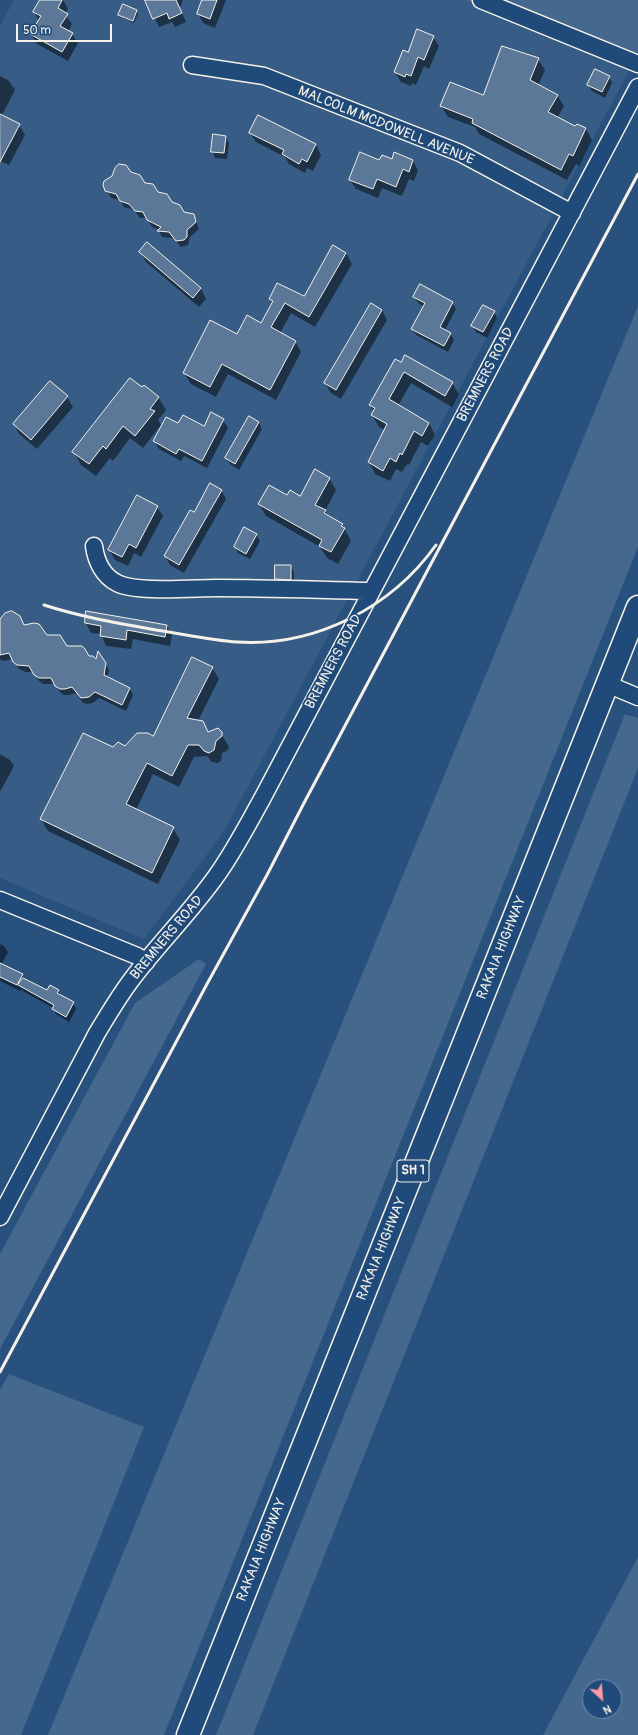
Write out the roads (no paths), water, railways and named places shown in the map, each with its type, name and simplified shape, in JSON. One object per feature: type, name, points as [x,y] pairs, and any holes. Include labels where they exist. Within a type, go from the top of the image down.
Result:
[{"type":"highway","name":"RAKAIA HIGHWAY","points":[[188,1735],[638,607]]},
{"type":"street","points":[[481,0],[638,64]]},
{"type":"street","name":"MALCOLM MCDOWELL AVENUE","points":[[192,65],[264,76],[460,153],[572,213]]},
{"type":"street","name":"BREMNERS ROAD","points":[[0,1217],[97,1033],[131,981],[201,896],[218,874],[234,849],[262,799],[638,87]]},
{"type":"street","points":[[94,546],[95,555],[104,571],[117,583],[142,589],[218,588],[371,591]]},
{"type":"street","points":[[607,684],[638,697]]},
{"type":"street","points":[[0,900],[138,956],[146,962]]},
{"type":"railway","points":[[0,1372],[207,984],[267,875],[638,174]]},
{"type":"railway","points":[[44,605],[100,619],[217,640],[266,642],[295,638],[322,630],[349,619],[374,605],[397,587],[418,567],[436,545]]}]
